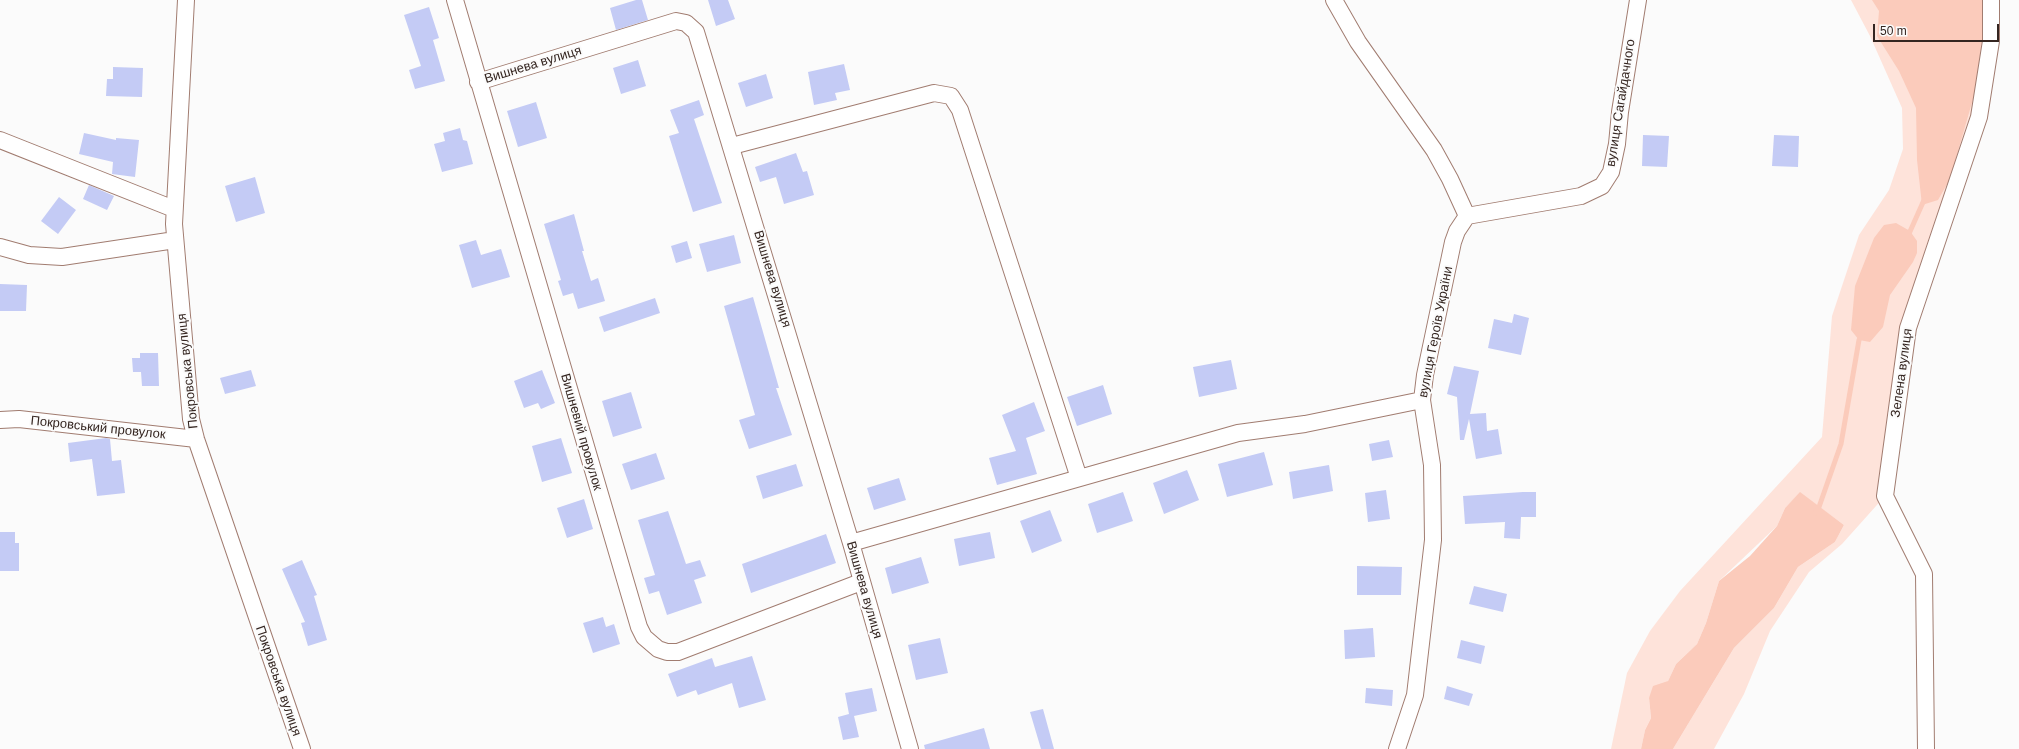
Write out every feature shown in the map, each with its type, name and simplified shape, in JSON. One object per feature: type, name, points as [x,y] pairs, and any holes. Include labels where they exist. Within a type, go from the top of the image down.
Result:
[{"type":"street","name":"Покровська вулиця","points":[[186,0],[174,209],[175,240],[191,419],[196,439],[302,749]]},
{"type":"street","name":"Вишневий провулок","points":[[455,0],[639,627],[644,637],[658,649],[667,652],[678,652],[861,582]]},
{"type":"street","points":[[1334,0],[1354,36],[1434,150],[1450,179],[1467,216]]},
{"type":"street","name":"вулиця Сагайдачного","points":[[1467,216],[1581,196],[1602,186],[1611,172],[1617,144],[1620,112],[1638,0]]},
{"type":"street","name":"Зелена вулиця","points":[[1926,749],[1924,574],[1885,496],[1908,328],[1979,117],[1991,42],[1991,0]]},
{"type":"street","name":"Вишнева вулиця","points":[[478,82],[676,21],[686,23],[696,32],[732,146],[851,543],[910,749]]},
{"type":"street","points":[[732,146],[934,93],[951,96],[960,110],[1079,478]]},
{"type":"street","points":[[0,140],[174,209]]},
{"type":"street","name":"вулиця Героїв України","points":[[1397,749],[1415,695],[1433,540],[1432,465],[1422,400],[1425,375],[1453,242],[1457,230],[1467,216]]},
{"type":"street","points":[[0,247],[29,254],[62,257],[175,240]]},
{"type":"street","points":[[851,543],[1238,433],[1306,424],[1422,400]]},
{"type":"street","name":"Покровський провулок","points":[[0,420],[19,419],[196,439]]},
{"type":"shaded area","points":[[1851,0],[1991,0],[1988,69],[1908,328],[1885,496],[1842,544],[1809,572],[1770,631],[1744,694],[1714,749],[1673,749],[1734,648],[1774,608],[1798,567],[1835,542],[1844,525],[1800,493],[1785,508],[1777,526],[1719,581],[1706,623],[1697,644],[1676,664],[1668,681],[1649,698],[1651,718],[1645,730],[1641,749],[1611,749],[1627,673],[1650,631],[1680,591],[1822,437],[1832,316],[1859,235],[1889,190],[1903,149],[1902,108],[1870,36]]},
{"type":"shaded area","points":[[1872,0],[1983,0],[1986,11],[1975,92],[1950,179],[1938,200],[1922,205],[1917,160],[1916,108],[1899,71],[1877,36],[1879,11]]},
{"type":"shaded area","points":[[1896,223],[1910,231],[1917,241],[1917,253],[1913,262],[1890,295],[1883,327],[1870,342],[1859,340],[1851,330],[1855,286],[1874,238],[1884,225]]},
{"type":"shaded area","points":[[1800,492],[1844,525],[1835,542],[1798,567],[1774,608],[1734,648],[1673,749],[1641,749],[1645,730],[1651,718],[1649,698],[1653,686],[1668,681],[1676,664],[1697,644],[1706,623],[1719,581],[1750,556],[1777,526],[1785,508]]},
{"type":"building","points":[[636,0],[642,0],[648,20],[616,30],[610,8]]},
{"type":"building","points":[[708,0],[728,0],[735,19],[716,26]]},
{"type":"building","points":[[429,7],[439,38],[433,40],[445,81],[415,89],[409,70],[421,66],[404,15]]},
{"type":"building","points":[[638,60],[646,86],[621,94],[613,68]]},
{"type":"building","points":[[844,64],[850,90],[835,93],[837,100],[814,105],[808,72]]},
{"type":"building","points":[[113,67],[143,68],[142,97],[106,96],[107,79],[113,79]]},
{"type":"building","points":[[766,74],[773,98],[746,107],[738,83]]},
{"type":"building","points":[[699,100],[704,115],[694,119],[722,203],[693,212],[669,136],[679,133],[670,110]]},
{"type":"building","points":[[536,102],[547,138],[518,147],[507,111]]},
{"type":"building","points":[[460,128],[463,140],[467,141],[473,164],[442,172],[434,144],[445,141],[443,133]]},
{"type":"building","points":[[84,133],[116,140],[116,138],[139,140],[135,177],[112,174],[113,162],[79,154]]},
{"type":"building","points":[[1643,135],[1669,136],[1667,167],[1642,166]]},
{"type":"building","points":[[1774,135],[1799,136],[1798,167],[1772,166]]},
{"type":"building","points":[[796,153],[803,172],[807,171],[814,195],[784,204],[776,177],[760,182],[755,167]]},
{"type":"building","points":[[255,177],[265,213],[236,222],[225,186]]},
{"type":"building","points":[[89,185],[114,196],[107,210],[83,199]]},
{"type":"building","points":[[59,197],[76,210],[58,234],[41,221]]},
{"type":"building","points":[[574,214],[584,251],[582,251],[591,281],[598,278],[605,301],[578,309],[573,293],[563,296],[558,281],[561,280],[544,224]]},
{"type":"building","points":[[734,235],[741,263],[707,272],[699,244]]},
{"type":"building","points":[[476,240],[481,255],[501,249],[510,277],[472,288],[459,245]]},
{"type":"building","points":[[687,241],[692,258],[676,263],[671,246]]},
{"type":"building","points":[[0,284],[27,285],[26,311],[0,311]]},
{"type":"building","points":[[753,297],[779,388],[776,388],[792,435],[749,449],[739,420],[755,415],[724,306]]},
{"type":"building","points":[[655,298],[660,313],[604,332],[599,317]]},
{"type":"building","points":[[1514,314],[1529,318],[1521,355],[1488,348],[1494,319],[1512,323]]},
{"type":"building","points":[[140,353],[158,353],[159,386],[142,386],[141,372],[133,372],[132,358],[140,358]]},
{"type":"building","points":[[1231,360],[1237,389],[1199,397],[1193,367]]},
{"type":"building","points":[[1454,366],[1479,371],[1470,414],[1486,413],[1487,431],[1498,429],[1502,454],[1476,459],[1469,419],[1464,440],[1460,440],[1457,397],[1447,394]]},
{"type":"building","points":[[251,370],[256,386],[225,394],[220,378]]},
{"type":"building","points":[[542,370],[555,403],[541,409],[538,403],[524,408],[514,381]]},
{"type":"building","points":[[1103,385],[1112,414],[1077,426],[1067,397]]},
{"type":"building","points":[[631,392],[642,428],[613,437],[602,401]]},
{"type":"building","points":[[1034,402],[1045,431],[1026,438],[1037,474],[997,485],[989,458],[1016,451],[1002,415]]},
{"type":"building","points":[[106,438],[110,439],[112,461],[121,460],[125,493],[97,496],[92,459],[70,462],[68,443]]},
{"type":"building","points":[[561,438],[572,473],[542,482],[532,446]]},
{"type":"building","points":[[1389,440],[1393,457],[1372,461],[1369,444]]},
{"type":"building","points":[[1264,452],[1273,485],[1227,497],[1218,464]]},
{"type":"building","points":[[656,453],[665,479],[631,490],[622,464]]},
{"type":"building","points":[[796,464],[803,486],[763,499],[756,476]]},
{"type":"building","points":[[1329,465],[1333,491],[1293,499],[1289,472]]},
{"type":"building","points":[[1187,470],[1199,500],[1164,514],[1153,483]]},
{"type":"building","points":[[899,478],[906,500],[874,510],[867,488]]},
{"type":"building","points":[[1386,490],[1390,519],[1368,522],[1365,493]]},
{"type":"building","points":[[1123,492],[1133,521],[1097,533],[1088,504]]},
{"type":"building","points":[[1536,492],[1536,517],[1521,517],[1520,539],[1504,538],[1505,522],[1465,524],[1463,496]]},
{"type":"building","points":[[584,499],[593,529],[567,538],[557,508]]},
{"type":"building","points":[[1050,510],[1062,541],[1032,553],[1020,521]]},
{"type":"building","points":[[668,511],[686,564],[700,560],[706,576],[694,580],[702,603],[667,615],[659,591],[649,594],[644,578],[655,575],[638,520]]},
{"type":"building","points":[[0,532],[15,532],[15,543],[19,543],[19,571],[0,571]]},
{"type":"building","points":[[990,532],[995,558],[959,566],[954,539]]},
{"type":"building","points":[[826,534],[836,563],[751,593],[742,564]]},
{"type":"building","points":[[921,557],[929,583],[892,594],[885,568]]},
{"type":"building","points":[[302,560],[317,595],[314,596],[327,640],[308,646],[301,623],[305,622],[282,569]]},
{"type":"building","points":[[1357,566],[1402,567],[1401,595],[1357,595]]},
{"type":"building","points":[[1474,586],[1507,594],[1503,612],[1469,604]]},
{"type":"building","points":[[603,617],[606,627],[614,624],[620,644],[593,653],[583,623]]},
{"type":"building","points":[[1373,628],[1375,657],[1345,659],[1344,630]]},
{"type":"building","points":[[940,638],[948,673],[916,680],[908,645]]},
{"type":"building","points":[[1461,640],[1485,646],[1481,664],[1457,658]]},
{"type":"building","points":[[752,656],[766,700],[739,708],[732,683],[698,695],[696,690],[677,697],[668,674],[712,658],[715,667]]},
{"type":"building","points":[[1447,686],[1473,694],[1469,706],[1444,699]]},
{"type":"building","points":[[872,688],[877,711],[854,716],[859,737],[843,740],[838,717],[849,714],[845,693]]},
{"type":"building","points":[[1366,688],[1393,690],[1392,706],[1365,703]]},
{"type":"building","points":[[1043,709],[1054,749],[1041,749],[1030,712]]},
{"type":"building","points":[[984,728],[990,749],[925,749],[924,745]]},
{"type":"waterway","points":[[1908,236],[1924,200]]},
{"type":"waterway","points":[[1815,513],[1819,507],[1841,444],[1859,340],[1862,334]]}]
